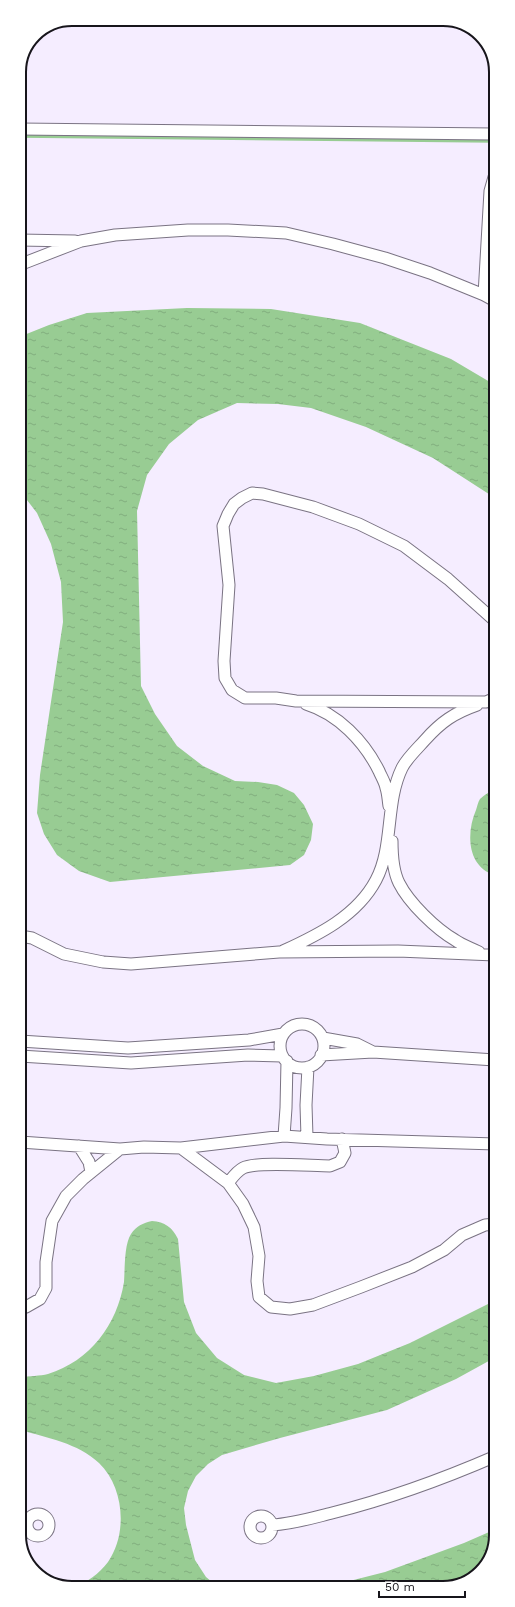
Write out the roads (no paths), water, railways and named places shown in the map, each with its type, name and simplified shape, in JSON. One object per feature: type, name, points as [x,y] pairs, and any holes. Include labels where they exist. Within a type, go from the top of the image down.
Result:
[{"type":"street","points":[[26,129],[489,134]]},
{"type":"street","points":[[484,295],[489,208]]},
{"type":"street","points":[[26,240],[81,241],[115,235],[188,230],[228,230],[286,233],[385,258],[430,273],[489,298]]},
{"type":"street","points":[[26,262],[81,241]]},
{"type":"street","points":[[489,616],[448,579],[404,546],[359,524],[314,507],[264,494],[252,493],[234,504],[223,526],[230,585],[224,660],[225,678],[232,690],[245,698],[276,698],[296,701],[489,700]]},
{"type":"street","points":[[279,952],[320,933],[340,920],[366,894],[376,880],[384,861],[396,785],[402,767],[436,728],[450,716],[466,708],[489,700]]},
{"type":"street","points":[[296,701],[318,708],[341,723],[360,741],[376,765],[386,786],[390,818],[392,858],[399,882],[408,898],[426,917],[454,940],[483,954]]},
{"type":"street","points":[[26,933],[32,938],[64,954],[103,962],[131,964],[279,952],[398,951],[489,954]]},
{"type":"street","points":[[26,937],[32,938]]},
{"type":"street","points":[[307,1024],[319,1032],[323,1038],[324,1045],[321,1055],[314,1064],[308,1067],[300,1068],[293,1066],[285,1058],[280,1048],[280,1041],[283,1034],[293,1025],[307,1024]]},
{"type":"street","points":[[26,1041],[128,1048],[249,1040],[283,1034]]},
{"type":"street","points":[[323,1038],[357,1044],[373,1052]]},
{"type":"street","points":[[321,1055],[373,1052],[489,1060]]},
{"type":"street","points":[[26,1056],[131,1063],[248,1055],[285,1058]]},
{"type":"street","points":[[284,1136],[286,1108],[285,1058]]},
{"type":"street","points":[[308,1067],[306,1104],[308,1137]]},
{"type":"street","points":[[26,1142],[120,1149],[144,1147],[181,1148],[284,1136],[489,1144]]},
{"type":"street","points":[[228,1183],[235,1174],[244,1168],[256,1164],[330,1166],[340,1162],[345,1153],[342,1139]]},
{"type":"street","points":[[79,1146],[89,1162],[91,1172]]},
{"type":"street","points":[[181,1148],[228,1183],[243,1204],[254,1227],[258,1256],[257,1281],[259,1297],[271,1307],[290,1309],[313,1304],[361,1287],[412,1267],[444,1250],[462,1235],[484,1225],[489,1225]]},
{"type":"street","points":[[26,1307],[40,1299],[46,1288],[46,1262],[52,1221],[66,1196],[91,1172],[120,1149]]},
{"type":"street","points":[[272,1525],[287,1524],[368,1504],[459,1472],[489,1459]]},
{"type":"water","points":[[187,308],[271,309],[360,323],[451,359],[489,381],[489,494],[433,458],[366,427],[311,408],[278,404],[237,403],[198,420],[169,444],[147,475],[137,511],[141,686],[155,714],[177,746],[203,766],[235,781],[277,785],[294,793],[304,805],[313,824],[311,840],[304,855],[290,865],[110,882],[79,871],[57,855],[44,834],[37,813],[40,775],[63,622],[61,582],[51,544],[37,513],[26,499],[26,334],[87,313]]},
{"type":"water","points":[[489,792],[489,872],[479,865],[474,857],[470,839],[473,819],[479,800]]},
{"type":"water","points":[[152,1221],[161,1223],[168,1226],[173,1231],[178,1239],[184,1302],[196,1333],[217,1358],[244,1375],[276,1383],[314,1376],[358,1364],[410,1343],[489,1304],[489,1361],[456,1379],[387,1410],[222,1455],[208,1464],[196,1476],[188,1491],[184,1508],[186,1525],[195,1560],[206,1577],[211,1581],[86,1581],[97,1574],[108,1562],[119,1538],[121,1524],[118,1497],[114,1485],[107,1473],[91,1456],[62,1442],[26,1431],[26,1377],[48,1374],[63,1368],[89,1351],[99,1339],[108,1327],[120,1298],[124,1282],[127,1244],[133,1231],[143,1224]]},
{"type":"water","points":[[489,1532],[487,1550],[479,1563],[468,1573],[449,1581],[350,1581],[385,1572],[464,1543]]},
{"type":"waterway","points":[[26,136],[489,141]]}]
